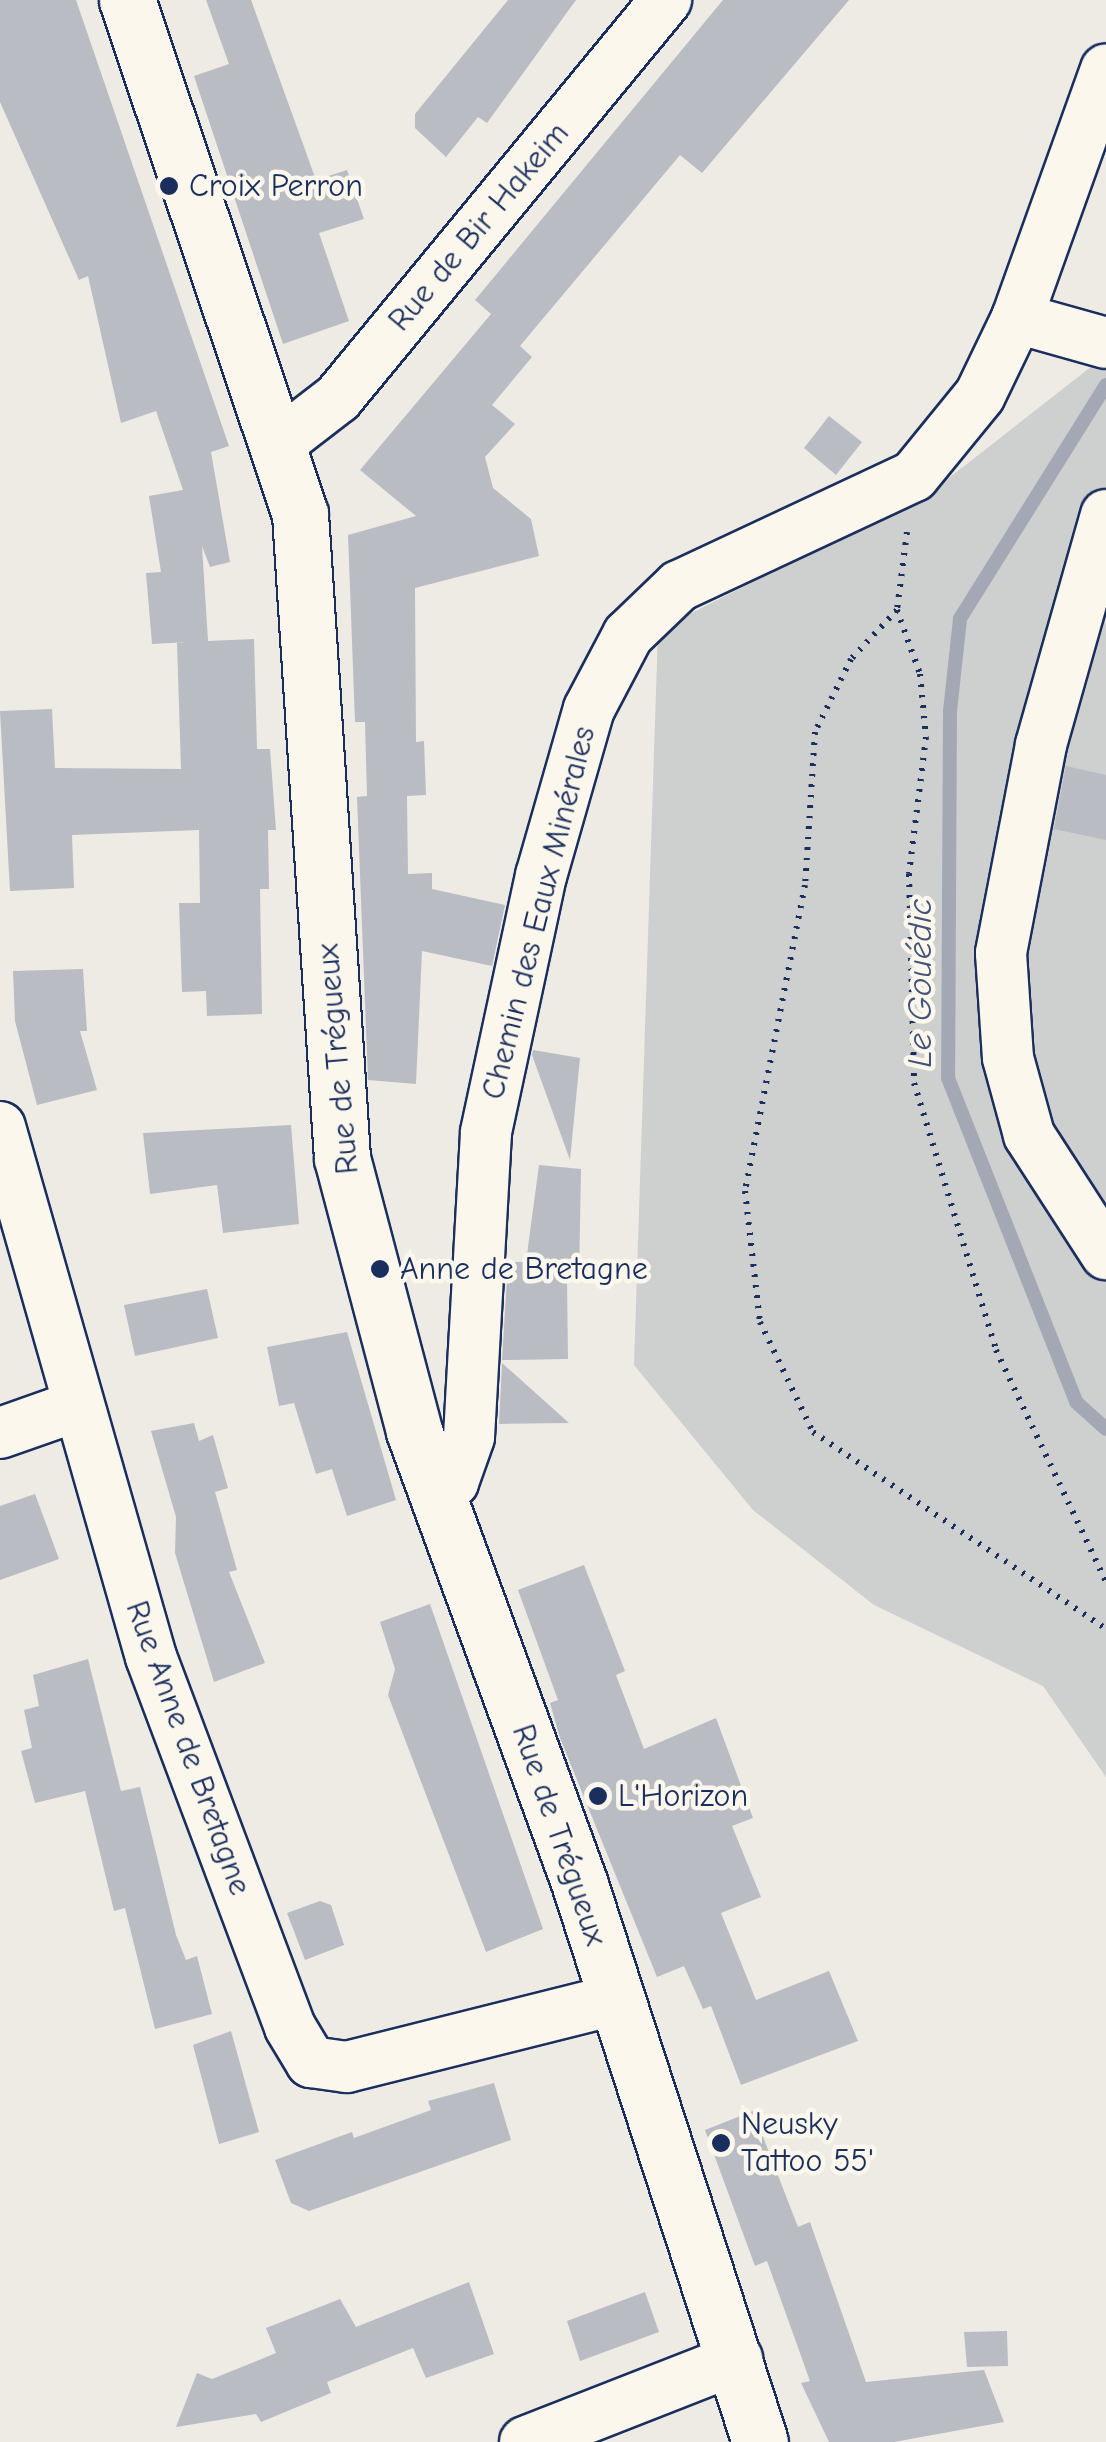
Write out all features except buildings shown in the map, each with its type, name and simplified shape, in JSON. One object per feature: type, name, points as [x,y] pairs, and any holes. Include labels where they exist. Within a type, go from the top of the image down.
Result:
[{"type":"main road","name":"Rue de Trégueux","points":[[127,0],[281,442],[300,514],[342,1158],[434,1490],[737,2359],[760,2442]]},
{"type":"street","name":"Rue de Bir Hakeim","points":[[281,442],[338,398],[666,0]]},
{"type":"street","name":"Chemin des Eaux Minérales","points":[[434,1490],[453,1482],[468,1436],[486,1132],[540,876],[589,709],[628,635],[679,586],[914,476],[980,395],[1017,318],[1106,70]]},
{"type":"street","points":[[1017,318],[1100,342]]},
{"type":"street","points":[[1106,515],[1040,746],[1001,953],[1008,1058],[1029,1134],[1106,1254]]},
{"type":"street","name":"Rue Anne de Bretagne","points":[[0,1127],[74,1407],[151,1657],[290,2027],[311,2062],[347,2068],[614,2000]]},
{"type":"street","points":[[0,1433],[74,1407]]},
{"type":"street","points":[[524,2442],[737,2359]]},
{"type":"path","points":[[914,476],[897,610],[920,674],[926,737],[909,874],[914,1083],[996,1350],[1106,1582]]},
{"type":"path","points":[[897,610],[851,659],[815,732],[805,885],[746,1192],[760,1322],[813,1432],[1106,1628]]},
{"type":"shaded area","points":[[1106,355],[1106,1777],[1043,1686],[874,1605],[753,1510],[634,1365],[658,630],[931,492]]},
{"type":"waterway","name":"Le Gouédic","points":[[1106,385],[960,619],[950,711],[948,1078],[1076,1402],[1106,1429]]},
{"type":"place","name":"Croix Perron","points":[[169,186]]},
{"type":"place","name":"Anne de Bretagne","points":[[380,1269]]},
{"type":"place","name":"L'Horizon","points":[[598,1796]]},
{"type":"place","name":"Neusky Tattoo 55'","points":[[721,2143]]}]
